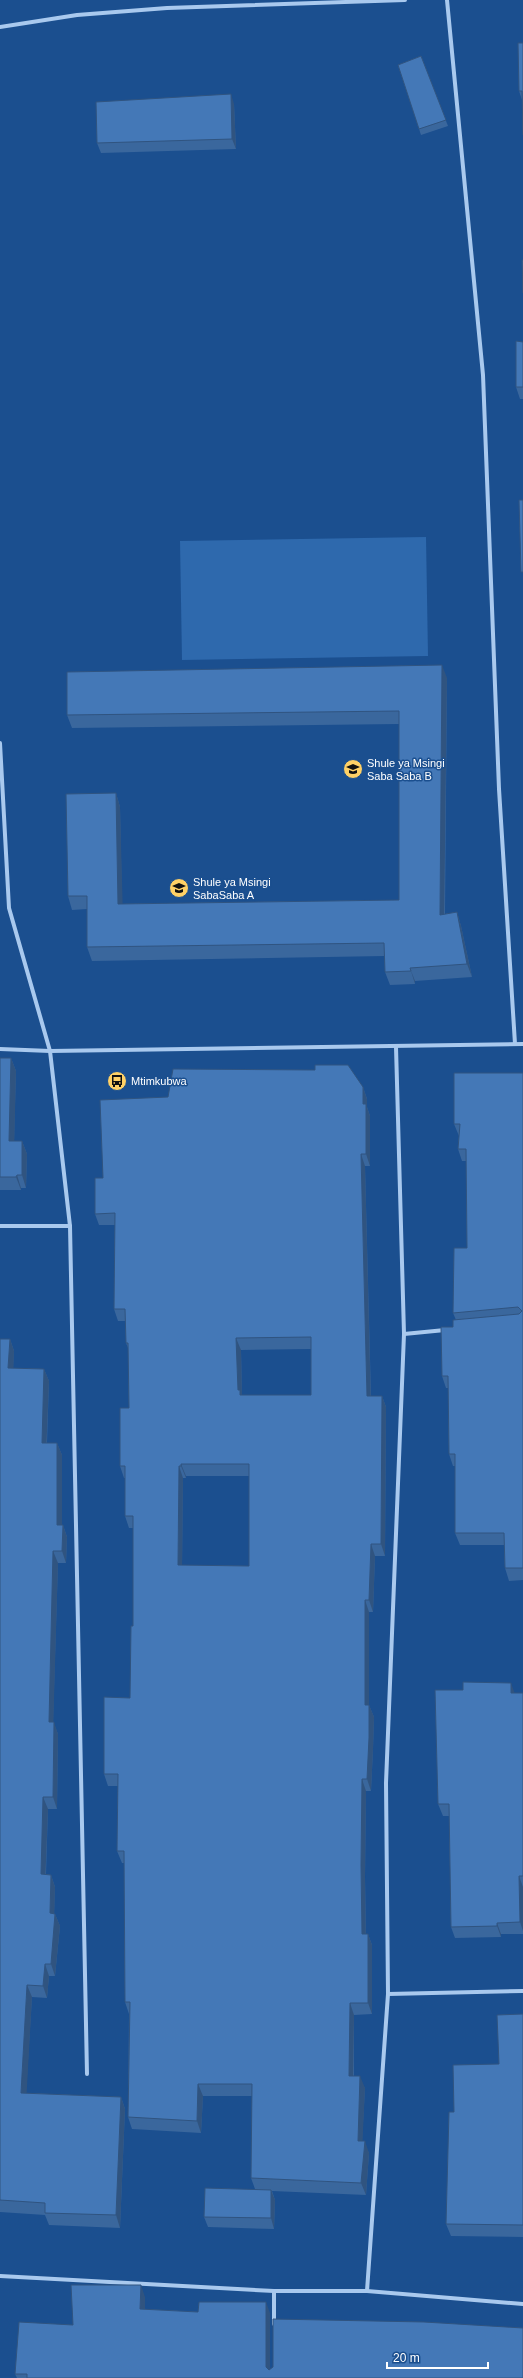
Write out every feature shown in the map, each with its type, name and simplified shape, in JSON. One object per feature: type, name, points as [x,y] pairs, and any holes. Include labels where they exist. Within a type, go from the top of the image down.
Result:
[{"type":"street","points":[[0,28],[77,15],[167,8],[405,0]]},
{"type":"street","points":[[447,0],[483,375],[499,789],[515,1044]]},
{"type":"street","points":[[0,743],[9,908],[50,1051],[70,1226],[87,2074]]},
{"type":"street","points":[[0,1049],[50,1051],[523,1044]]},
{"type":"street","points":[[367,2291],[388,1994],[386,1782],[404,1334],[396,1047]]},
{"type":"street","points":[[0,1226],[70,1226]]},
{"type":"street","points":[[404,1334],[452,1330]]},
{"type":"street","points":[[388,1994],[523,1991]]},
{"type":"street","points":[[0,2276],[274,2291],[367,2291],[523,2304]]},
{"type":"street","points":[[274,2291],[274,2330]]},
{"type":"shaded area","points":[[426,537],[428,656],[182,660],[180,541]]},
{"type":"building","points":[[518,43],[523,43],[523,135],[522,91],[519,91]]},
{"type":"building","points":[[421,56],[446,120],[419,129],[398,65]]},
{"type":"building","points":[[231,94],[232,139],[97,143],[96,102]]},
{"type":"building","points":[[522,260],[523,260],[523,293]]},
{"type":"building","points":[[516,341],[523,342],[523,387],[516,387]]},
{"type":"building","points":[[519,500],[523,500],[523,572],[521,572]]},
{"type":"building","points":[[442,665],[440,915],[457,912],[467,964],[410,968],[411,971],[385,972],[384,943],[87,947],[87,896],[68,896],[66,794],[116,793],[118,904],[399,900],[399,711],[67,715],[67,672]]},
{"type":"building","points":[[0,1058],[11,1058],[9,1141],[22,1141],[22,1175],[17,1175],[16,1177],[0,1177]]},
{"type":"building","points":[[315,1065],[348,1065],[363,1087],[363,1104],[366,1104],[366,1154],[361,1154],[367,1396],[382,1396],[381,1544],[371,1544],[369,1600],[365,1600],[365,1705],[369,1705],[369,1738],[367,1779],[362,1779],[361,1865],[362,1934],[368,1934],[368,2003],[350,2003],[349,2076],[360,2076],[358,2141],[365,2141],[361,2183],[251,2178],[252,2084],[198,2084],[197,2121],[128,2117],[130,2002],[125,2002],[124,1851],[117,1851],[118,1774],[104,1774],[104,1697],[130,1698],[131,1626],[133,1626],[133,1516],[125,1516],[125,1466],[120,1466],[120,1408],[129,1408],[128,1343],[126,1343],[125,1309],[114,1309],[115,1213],[95,1214],[95,1178],[103,1178],[100,1100],[168,1097],[173,1069],[315,1070]],"holes":[[[311,1337],[311,1395],[240,1395],[240,1390],[238,1390],[236,1338]],[[181,1464],[249,1464],[249,1566],[178,1565],[179,1466],[181,1466]]]},
{"type":"building","points":[[454,1073],[523,1073],[523,1568],[505,1568],[504,1533],[455,1533],[455,1454],[449,1454],[448,1376],[442,1376],[441,1327],[453,1327],[453,1320],[519,1314],[522,1311],[518,1307],[453,1313],[454,1248],[467,1248],[466,1149],[458,1149],[460,1124],[454,1124]]},
{"type":"building","points":[[0,1339],[10,1339],[8,1368],[44,1369],[42,1443],[57,1443],[57,1525],[63,1525],[62,1551],[53,1551],[49,1722],[54,1722],[53,1797],[43,1797],[41,1874],[51,1875],[50,1913],[55,1914],[51,1964],[45,1964],[43,1986],[27,1985],[21,2093],[121,2097],[116,2215],[45,2213],[45,2203],[0,2200]]},
{"type":"building","points":[[463,1682],[511,1683],[511,1693],[523,1693],[523,1876],[519,1876],[520,1922],[497,1923],[497,1926],[451,1927],[449,1804],[438,1804],[435,1690],[463,1690]]},
{"type":"building","points":[[523,2014],[523,2225],[446,2224],[449,2112],[454,2112],[453,2065],[499,2064],[497,2015]]},
{"type":"building","points":[[205,2188],[271,2190],[271,2218],[204,2217]]},
{"type":"building","points":[[71,2285],[141,2285],[140,2309],[198,2312],[199,2302],[266,2302],[266,2367],[269,2370],[273,2367],[273,2319],[424,2322],[523,2328],[523,2378],[27,2378],[27,2374],[15,2374],[19,2322],[73,2325]]},
{"type":"place","name":"Shule ya Msingi Saba Saba B","points":[[353,769]]},
{"type":"place","name":"Shule ya Msingi SabaSaba A","points":[[179,888]]},
{"type":"place","name":"Mtimkubwa","points":[[117,1081]]}]
